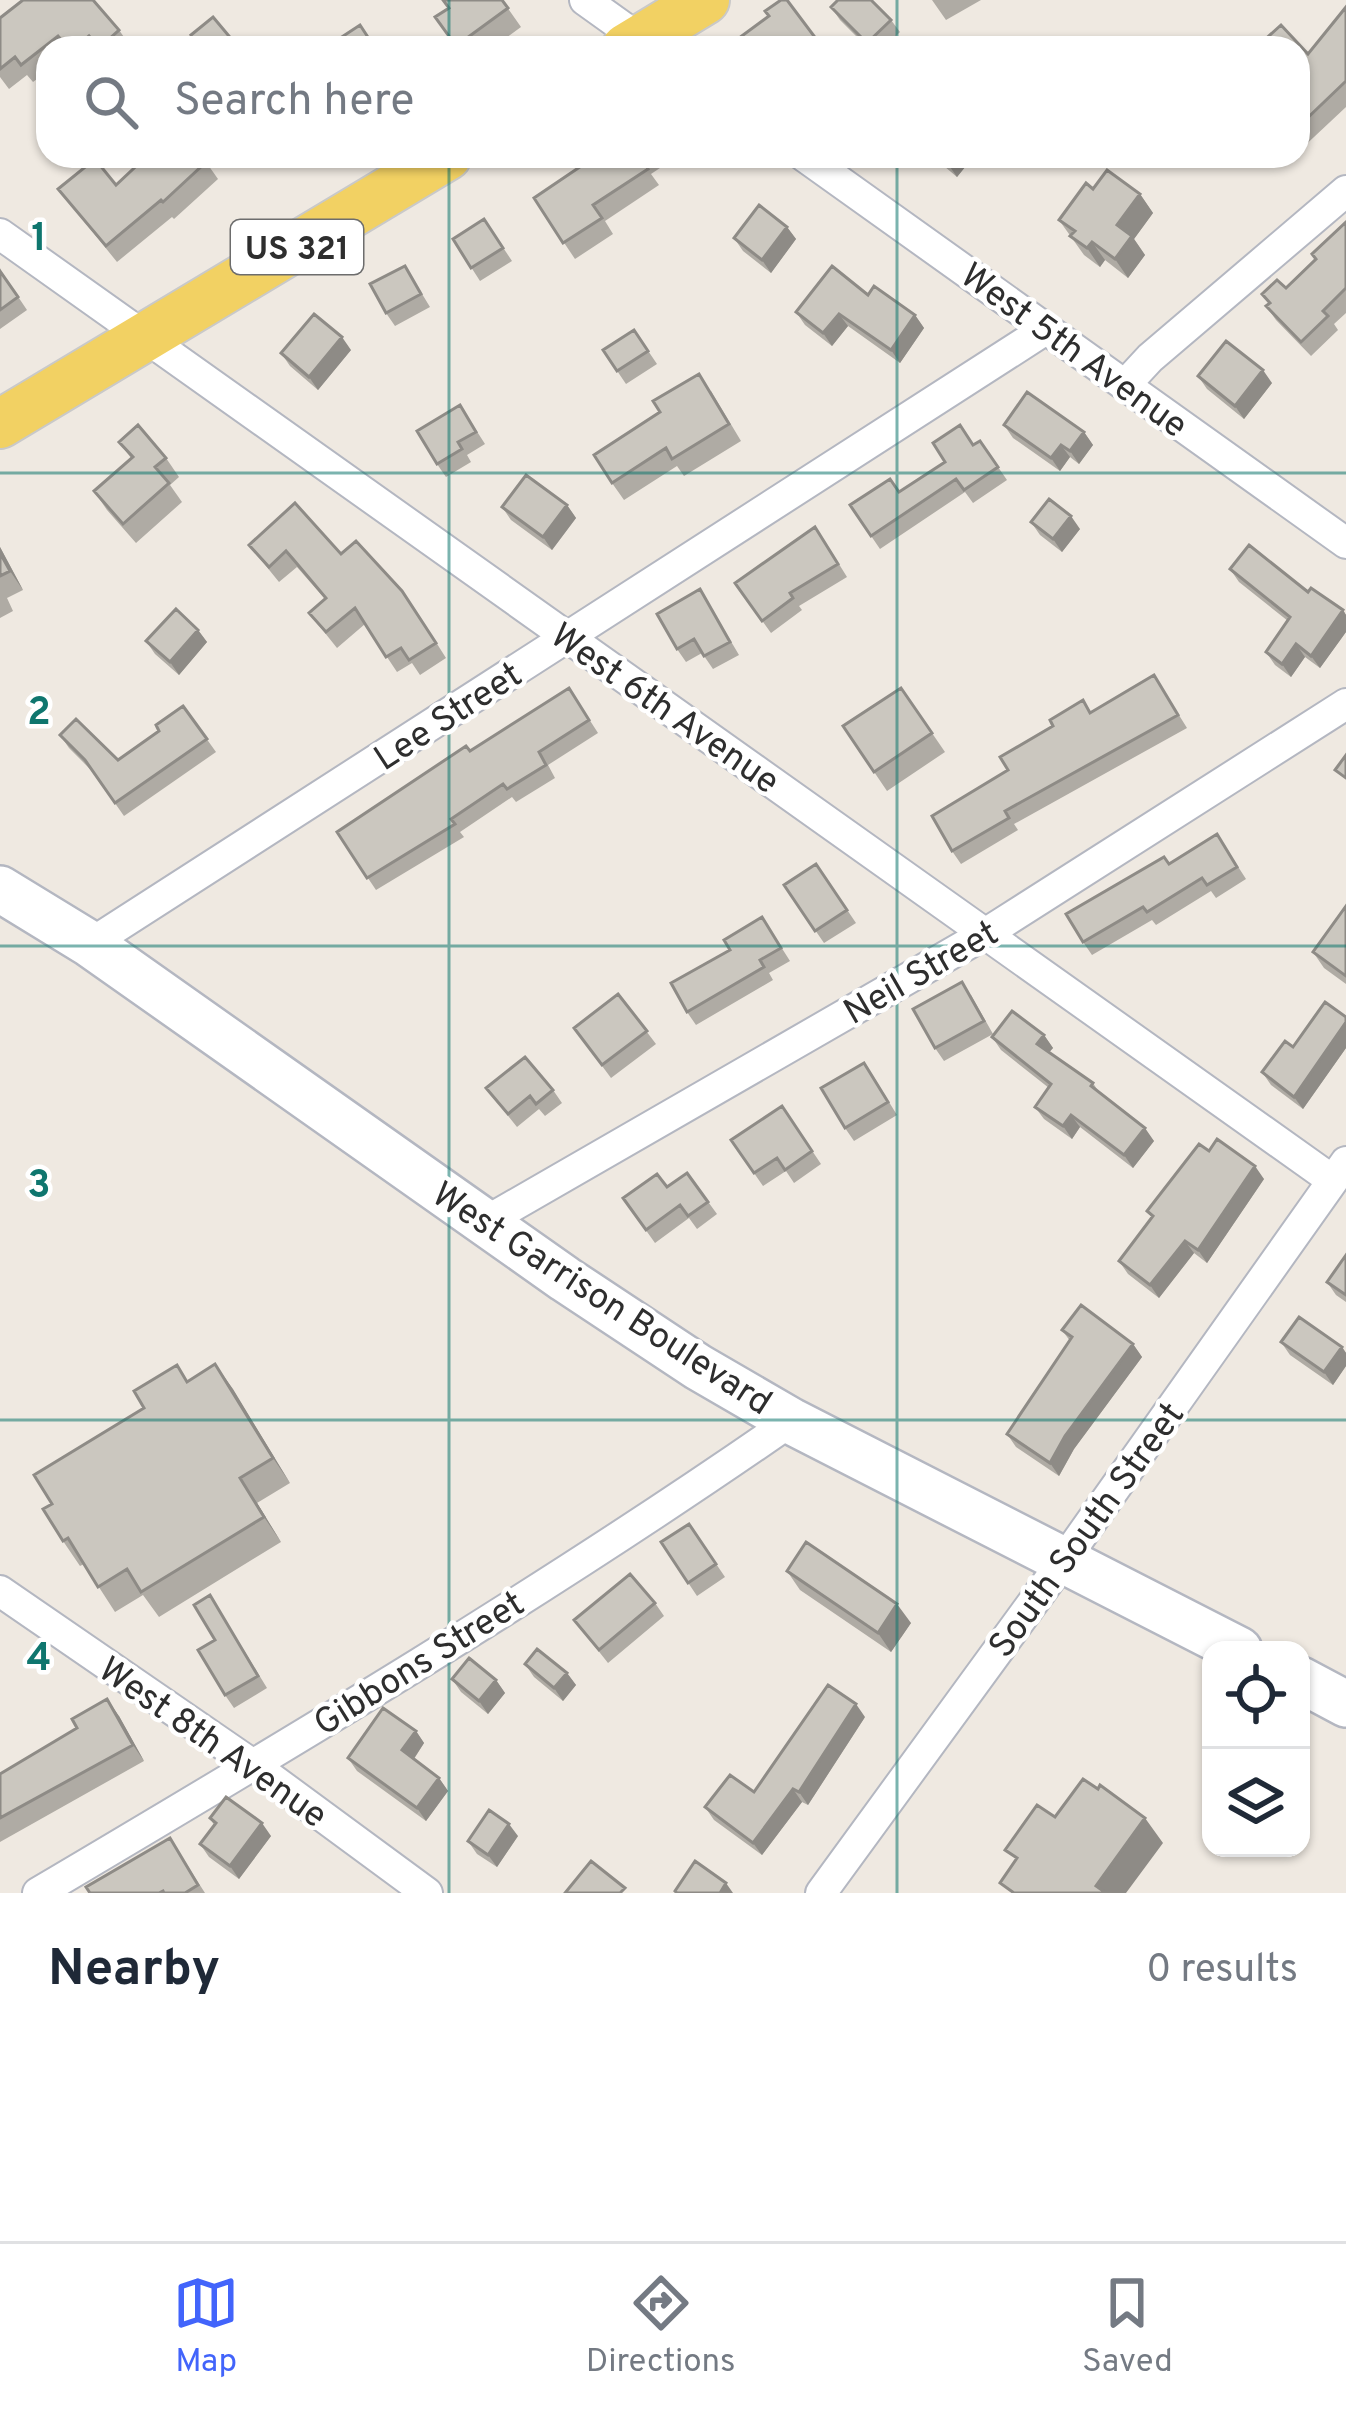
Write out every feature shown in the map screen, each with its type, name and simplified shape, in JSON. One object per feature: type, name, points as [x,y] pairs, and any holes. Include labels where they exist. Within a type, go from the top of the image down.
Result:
[{"type":"main road","points":[[652,36],[705,0]]},
{"type":"main road","name":"US 321","points":[[0,424],[427,168]]},
{"type":"main road","name":"West Garrison Boulevard","points":[[0,889],[90,944],[652,1339],[791,1421],[1222,1641]]},
{"type":"main road","points":[[1310,1685],[1346,1704]]},
{"type":"street","points":[[585,0],[628,36]]},
{"type":"street","name":"West 5th Avenue","points":[[821,168],[1346,543]]},
{"type":"street","points":[[1125,385],[1150,358],[1346,191]]},
{"type":"street","name":"West 6th Avenue","points":[[0,234],[986,934],[1339,1171]]},
{"type":"street","name":"Lee Street","points":[[90,944],[1046,329]]},
{"type":"street","name":"Neil Street","points":[[484,1222],[986,934],[1346,704]]},
{"type":"street","name":"South South Street","points":[[821,1893],[1339,1171]]},
{"type":"street","name":"Gibbons Street","points":[[38,1893],[666,1508],[791,1421]]},
{"type":"street","name":"West 8th Avenue","points":[[0,1591],[253,1765],[427,1893]]},
{"type":"building","points":[[23,0],[93,0],[119,30],[112,36],[36,36],[36,53],[21,65],[15,57],[0,69],[0,18]]},
{"type":"building","points":[[443,0],[502,0],[508,8],[470,36],[449,36],[435,17],[449,8]]},
{"type":"building","points":[[787,0],[814,36],[742,36],[769,16],[765,11]]},
{"type":"building","points":[[838,0],[871,0],[891,20],[874,36],[860,36],[831,7]]},
{"type":"building","points":[[1346,7],[1346,81],[1310,116],[1310,52]]},
{"type":"building","points":[[213,17],[229,36],[192,36]]},
{"type":"building","points":[[360,25],[367,36],[343,36]]},
{"type":"building","points":[[1281,25],[1291,36],[1269,36]]},
{"type":"building","points":[[84,168],[102,168],[116,185],[134,168],[200,168],[106,246],[58,189]]},
{"type":"building","points":[[578,168],[648,169],[593,205],[602,218],[563,243],[534,198]]},
{"type":"building","points":[[1107,170],[1140,194],[1117,225],[1132,236],[1115,259],[1092,242],[1087,248],[1059,220],[1086,183],[1093,189]]},
{"type":"building","points":[[759,205],[787,227],[762,260],[734,238]]},
{"type":"building","points":[[484,219],[503,248],[471,268],[453,239]]},
{"type":"building","points":[[1346,222],[1346,288],[1323,311],[1328,316],[1301,342],[1266,306],[1270,303],[1262,294],[1277,280],[1286,288],[1316,259],[1312,254]]},
{"type":"building","points":[[405,266],[421,294],[386,313],[370,284]]},
{"type":"building","points":[[832,266],[868,295],[874,286],[915,315],[891,350],[839,314],[823,333],[796,312]]},
{"type":"building","points":[[0,271],[18,297],[0,310]]},
{"type":"building","points":[[314,314],[342,337],[309,377],[281,353]]},
{"type":"building","points":[[634,330],[648,351],[617,371],[603,350]]},
{"type":"building","points":[[1226,341],[1263,370],[1235,406],[1198,376]]},
{"type":"building","points":[[699,374],[729,424],[672,459],[666,448],[612,483],[594,455],[660,412],[653,401]]},
{"type":"building","points":[[1027,392],[1084,432],[1070,451],[1061,445],[1051,458],[1004,425]]},
{"type":"building","points":[[460,405],[476,432],[458,442],[462,449],[437,464],[417,431]]},
{"type":"building","points":[[138,425],[166,458],[155,467],[169,483],[123,524],[94,491],[133,457],[119,442]]},
{"type":"building","points":[[960,425],[973,445],[980,441],[998,467],[964,490],[956,479],[871,536],[850,505],[890,479],[899,492],[945,462],[933,443]]},
{"type":"building","points":[[526,475],[567,505],[543,537],[502,507]]},
{"type":"building","points":[[1049,499],[1071,516],[1053,539],[1031,522]]},
{"type":"building","points":[[295,503],[341,554],[356,541],[402,591],[436,643],[409,660],[401,648],[386,657],[355,608],[326,632],[309,613],[326,598],[286,551],[269,567],[249,545]]},
{"type":"building","points":[[815,527],[838,564],[790,593],[793,598],[762,621],[735,583]]},
{"type":"building","points":[[1249,545],[1308,592],[1311,588],[1343,610],[1311,656],[1296,644],[1282,664],[1266,652],[1290,617],[1230,569]]},
{"type":"building","points":[[0,553],[10,571],[0,576]]},
{"type":"building","points":[[700,589],[730,642],[704,656],[694,639],[677,649],[657,614]]},
{"type":"building","points":[[176,609],[198,630],[170,662],[146,641]]},
{"type":"building","points":[[1154,675],[1178,715],[1005,811],[1009,818],[952,851],[932,816],[1008,770],[1000,757],[1053,726],[1050,720],[1083,700],[1090,713]]},
{"type":"building","points":[[569,688],[589,720],[539,752],[546,765],[507,789],[503,784],[451,819],[455,824],[367,878],[337,832],[466,746],[470,751]]},
{"type":"building","points":[[901,688],[932,733],[874,772],[843,726]]},
{"type":"building","points":[[183,706],[207,739],[115,803],[85,760],[60,735],[76,719],[118,760],[159,731],[156,725]]},
{"type":"building","points":[[1346,755],[1346,778],[1335,770]]},
{"type":"building","points":[[1217,834],[1237,867],[1207,885],[1202,878],[1147,912],[1143,907],[1083,942],[1066,914],[1164,857],[1169,864]]},
{"type":"building","points":[[816,864],[847,910],[815,931],[784,885]]},
{"type":"building","points":[[1346,906],[1346,976],[1313,952]]},
{"type":"building","points":[[762,917],[781,948],[760,960],[764,967],[687,1012],[671,983],[730,950],[724,940]]},
{"type":"building","points":[[962,982],[984,1021],[935,1048],[913,1009]]},
{"type":"building","points":[[618,994],[647,1031],[602,1065],[574,1028]]},
{"type":"building","points":[[1325,1002],[1346,1017],[1346,1022],[1294,1097],[1262,1072],[1285,1041],[1293,1047]]},
{"type":"building","points":[[1012,1011],[1044,1035],[1037,1044],[1145,1128],[1124,1155],[1071,1115],[1063,1126],[1035,1107],[1051,1084],[992,1037]]},
{"type":"building","points":[[525,1057],[553,1090],[536,1104],[530,1096],[508,1114],[486,1088]]},
{"type":"building","points":[[864,1063],[888,1102],[845,1128],[821,1088]]},
{"type":"building","points":[[782,1106],[812,1151],[785,1170],[777,1158],[754,1173],[731,1140]]},
{"type":"building","points":[[1217,1139],[1255,1166],[1198,1250],[1185,1241],[1150,1285],[1119,1261],[1153,1216],[1147,1211],[1199,1144],[1209,1151]]},
{"type":"building","points":[[687,1173],[708,1202],[688,1216],[680,1205],[646,1230],[623,1198],[657,1174],[667,1187]]},
{"type":"building","points":[[1346,1255],[1346,1295],[1327,1282]]},
{"type":"building","points":[[1081,1305],[1133,1344],[1050,1463],[1007,1434],[1072,1337],[1062,1330]]},
{"type":"building","points":[[1299,1317],[1342,1347],[1324,1372],[1281,1342]]},
{"type":"building","points":[[215,1364],[273,1458],[240,1478],[264,1517],[141,1592],[127,1569],[98,1587],[68,1538],[63,1541],[43,1509],[52,1504],[34,1475],[144,1408],[134,1391],[177,1365],[187,1382]]},
{"type":"building","points":[[689,1524],[716,1564],[688,1583],[661,1542]]},
{"type":"building","points":[[806,1542],[897,1604],[878,1633],[787,1571]]},
{"type":"building","points":[[630,1574],[655,1603],[599,1650],[574,1620]]},
{"type":"building","points":[[210,1595],[258,1676],[225,1695],[198,1650],[215,1640],[194,1605]]},
{"type":"building","points":[[537,1649],[567,1673],[554,1688],[525,1664]]},
{"type":"building","points":[[469,1658],[496,1680],[479,1701],[452,1679]]},
{"type":"building","points":[[828,1685],[856,1704],[799,1792],[793,1789],[753,1843],[705,1807],[730,1775],[754,1792]]},
{"type":"building","points":[[107,1699],[133,1745],[0,1818],[0,1774],[77,1728],[72,1719]]},
{"type":"building","points":[[383,1708],[416,1731],[402,1750],[439,1778],[417,1808],[348,1758]]},
{"type":"building","points":[[1083,1779],[1098,1789],[1100,1785],[1145,1818],[1096,1886],[1106,1893],[1014,1893],[1000,1883],[1017,1858],[1005,1850],[1037,1805],[1055,1817]]},
{"type":"building","points":[[226,1797],[262,1823],[230,1866],[200,1844],[216,1823],[210,1818]]},
{"type":"building","points":[[489,1810],[509,1824],[488,1855],[468,1841]]},
{"type":"building","points":[[170,1838],[198,1885],[185,1893],[90,1893],[86,1887]]},
{"type":"building","points":[[591,1861],[625,1888],[620,1893],[565,1893]]},
{"type":"building","points":[[695,1861],[726,1883],[720,1893],[675,1891]]}]
